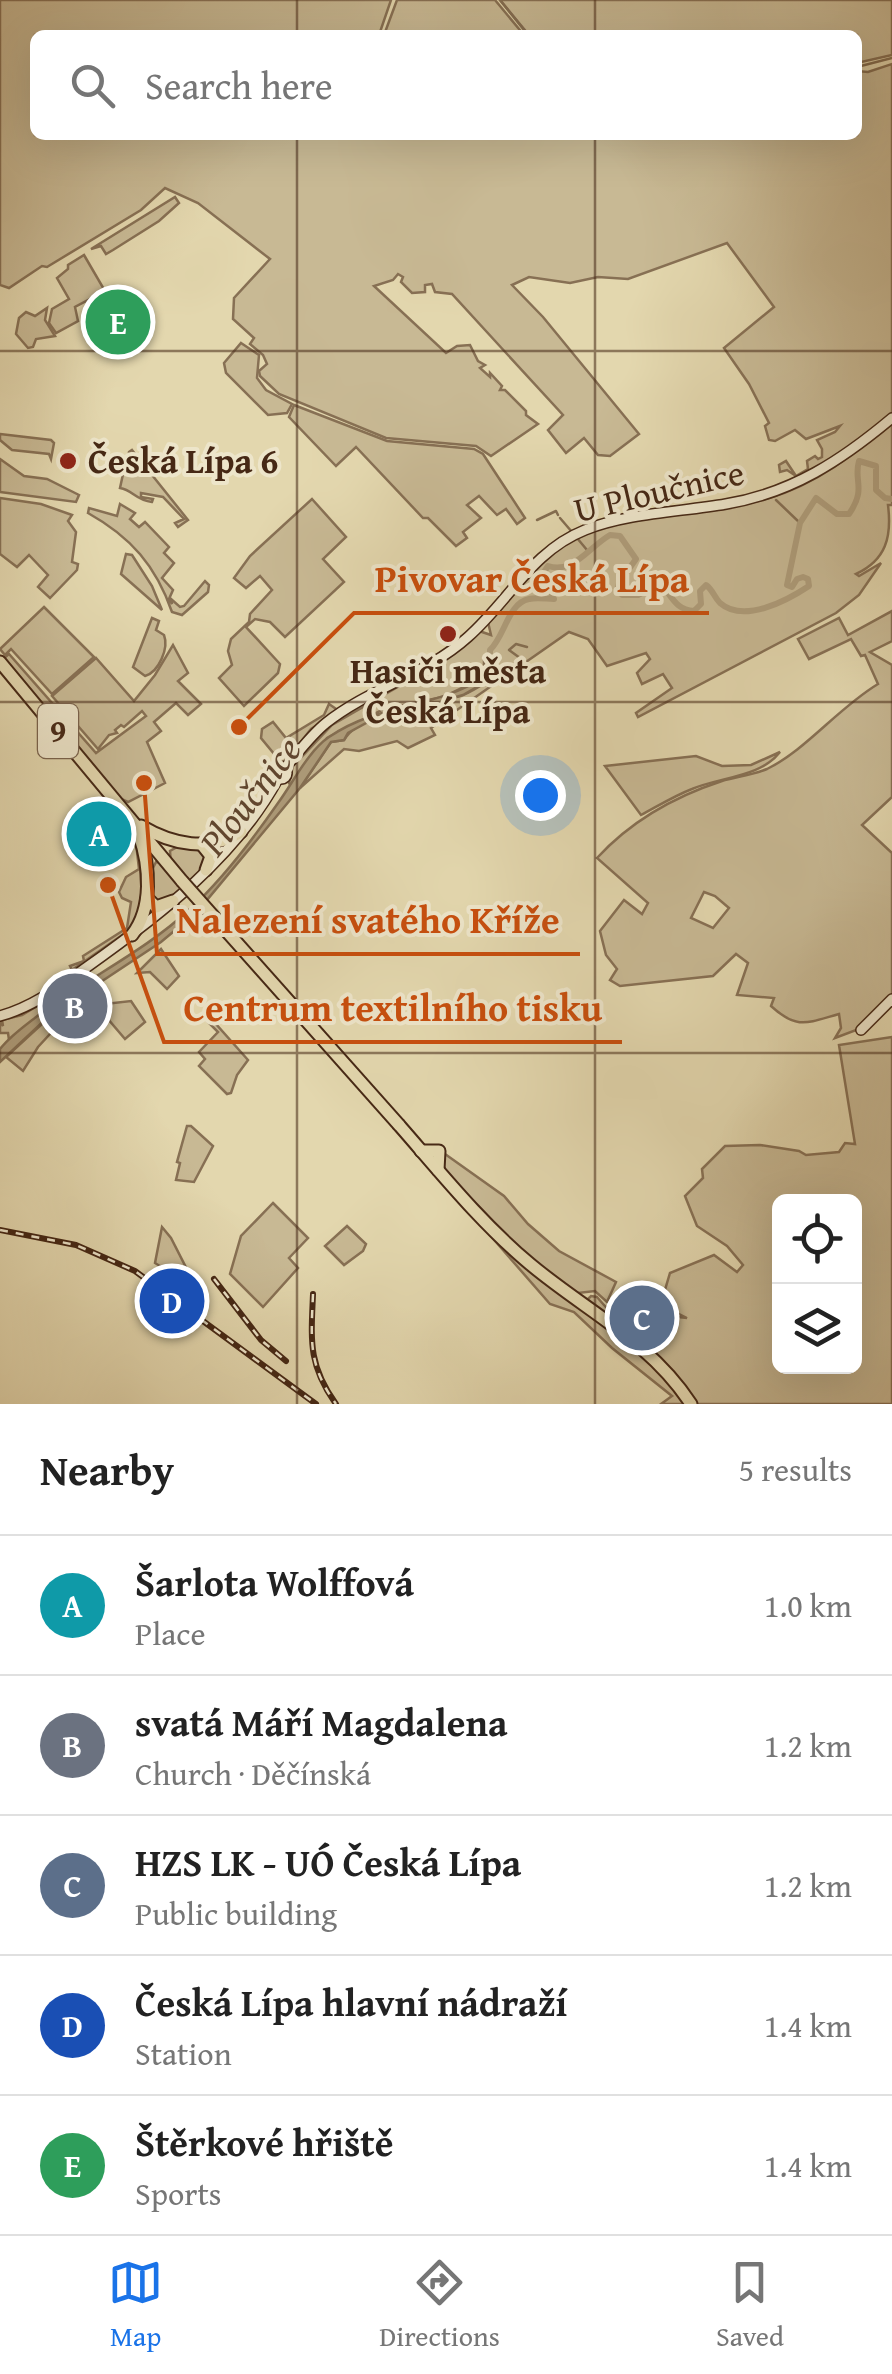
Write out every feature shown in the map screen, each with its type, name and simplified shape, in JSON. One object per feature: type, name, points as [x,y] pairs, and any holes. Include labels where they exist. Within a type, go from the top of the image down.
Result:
[{"type":"main road","name":"U Ploučnice","points":[[149,908],[174,901],[187,883],[206,870],[241,832],[278,779],[276,770],[285,768],[326,723],[452,650],[482,624],[539,558],[562,542],[608,523],[760,497],[826,468],[892,418]]},
{"type":"main road","name":"9","points":[[0,662],[169,866],[421,1150],[440,1151],[438,1170],[529,1264],[650,1354],[691,1404]]},
{"type":"main road","points":[[130,818],[150,832],[217,847],[222,853]]},
{"type":"main road","points":[[0,1016],[25,1008],[132,935],[149,908],[141,841],[130,818]]},
{"type":"main road","points":[[206,846],[241,832]]},
{"type":"main road","points":[[146,872],[156,860],[169,866],[170,848],[186,843]]},
{"type":"main road","points":[[206,846],[211,856],[206,870]]},
{"type":"main road","points":[[149,908],[174,901]]},
{"type":"main road","points":[[861,1030],[892,998]]},
{"type":"shaded area","points":[[0,0],[391,0],[381,30],[30,30],[30,140],[862,140],[862,71],[892,64],[892,414],[835,460],[810,473],[796,476],[808,469],[807,461],[822,457],[817,440],[840,426],[806,439],[795,430],[775,441],[769,440],[765,426],[769,423],[724,348],[774,307],[727,243],[628,279],[598,277],[570,283],[529,277],[512,285],[639,434],[610,456],[598,455],[584,438],[566,453],[548,430],[563,415],[452,294],[435,292],[432,284],[425,285],[425,292],[412,293],[398,274],[393,280],[374,286],[446,353],[457,346],[470,345],[478,361],[485,365],[480,368],[490,377],[490,373],[502,386],[500,390],[505,390],[538,424],[491,456],[476,446],[386,438],[279,394],[260,376],[259,371],[267,364],[250,344],[254,338],[233,319],[234,298],[270,259],[198,203],[165,188],[141,210],[47,267],[42,266],[9,288],[0,285]]},
{"type":"shaded area","points":[[397,0],[495,0],[520,30],[386,30]]},
{"type":"shaded area","points":[[500,0],[892,0],[892,55],[862,62],[862,30],[525,30]]},
{"type":"shaded area","points":[[175,197],[179,203],[159,221],[113,250],[106,254],[101,246],[91,249]]},
{"type":"shaded area","points":[[84,255],[105,291],[75,307],[78,321],[56,333],[49,323],[52,309],[69,299],[57,278]]},
{"type":"shaded area","points":[[47,308],[45,320],[55,336],[36,339],[33,347],[28,348],[16,334],[19,318],[26,312],[35,316]]},
{"type":"shaded area","points":[[241,343],[259,355],[257,378],[266,390],[292,404],[287,413],[268,415],[226,373],[224,363]]},
{"type":"shaded area","points":[[294,405],[387,441],[474,449],[483,454],[525,518],[517,524],[506,509],[497,515],[479,496],[467,505],[481,518],[463,532],[467,538],[456,546],[428,518],[423,518],[356,447],[336,466],[289,417]]},
{"type":"shaded area","points":[[892,423],[888,537],[874,562],[856,574],[859,576],[881,563],[859,595],[836,613],[638,717],[636,713],[672,688],[663,674],[642,684],[637,673],[650,659],[646,653],[607,666],[588,639],[569,632],[431,728],[435,735],[408,748],[397,741],[359,751],[344,749],[300,788],[331,742],[344,740],[353,729],[382,715],[472,691],[493,678],[496,662],[491,658],[484,677],[443,697],[384,709],[327,738],[291,786],[289,783],[293,766],[332,725],[446,659],[479,631],[491,635],[488,622],[556,548],[616,524],[744,504],[787,492],[834,467]]},
{"type":"shaded area","points":[[0,434],[51,440],[51,459],[49,454],[12,450],[0,440]]},
{"type":"shaded area","points":[[132,450],[188,520],[178,527],[175,523],[184,519],[163,497],[141,493],[141,497],[153,499],[146,501],[120,488]]},
{"type":"shaded area","points":[[0,459],[24,476],[47,479],[79,495],[76,502],[0,492]]},
{"type":"shaded area","points":[[786,461],[796,476],[787,470],[780,472],[779,465]]},
{"type":"shaded area","points":[[0,498],[41,504],[72,515],[68,521],[76,532],[72,562],[78,564],[77,570],[50,598],[38,587],[48,575],[29,555],[17,567],[0,554]]},
{"type":"shaded area","points":[[312,499],[346,537],[323,559],[344,582],[285,637],[270,622],[255,619],[246,627],[280,664],[278,673],[244,706],[219,678],[232,665],[228,651],[231,639],[272,590],[260,576],[246,588],[234,578],[250,556]]},
{"type":"shaded area","points":[[120,504],[135,513],[130,519],[139,527],[145,522],[169,547],[164,553],[174,563],[162,578],[173,590],[169,599],[172,604],[171,599],[184,606],[205,581],[209,585],[208,592],[182,615],[172,612],[140,554],[117,532],[88,513],[89,508],[117,516]]},
{"type":"shaded area","points":[[126,554],[132,555],[152,586],[162,610],[121,574]]},
{"type":"shaded area","points":[[44,607],[94,657],[52,694],[11,649],[5,655],[0,649]]},
{"type":"shaded area","points":[[892,611],[892,641],[870,652],[892,665],[892,797],[862,825],[892,853],[892,995],[859,1029],[835,1038],[841,1028],[839,1014],[810,1022],[796,1021],[771,1006],[774,998],[737,995],[748,963],[736,954],[713,976],[620,986],[610,980],[617,969],[606,955],[600,931],[624,900],[642,914],[648,903],[597,858],[624,833],[670,803],[781,761],[878,684],[865,655],[861,656],[851,639],[809,659],[798,639],[839,618],[848,635]],"holes":[[[704,892],[729,908],[713,928],[691,918]]]},
{"type":"shaded area","points":[[152,618],[159,621],[156,630],[164,635],[165,646],[158,665],[145,676],[133,667]]},
{"type":"shaded area","points":[[173,645],[188,673],[178,681],[201,704],[188,715],[176,703],[154,722],[161,731],[147,742],[165,783],[128,802],[119,798],[3,659],[9,654],[96,753],[146,716],[142,711],[124,727],[121,725],[98,749],[52,696],[96,658],[134,701]]},
{"type":"shaded area","points":[[492,658],[497,662],[494,677],[463,695],[445,700],[442,708],[433,703],[425,708],[390,713],[383,720],[379,716],[348,733],[344,740],[331,742],[300,788],[197,912],[161,942],[48,1017],[0,1062],[0,1049],[19,1030],[154,938],[202,897],[248,844],[321,743],[368,717],[466,687],[484,677],[484,660]]},
{"type":"shaded area","points":[[329,704],[339,711],[311,729],[285,762],[261,738],[262,729],[273,722],[286,738],[324,715]]},
{"type":"shaded area","points":[[780,752],[762,767],[692,789],[641,815],[605,766],[696,756],[722,766],[751,765]]},
{"type":"shaded area","points":[[128,822],[138,838],[143,911],[131,929],[72,970],[70,966],[84,961],[83,956],[127,928],[131,902],[119,892],[126,877],[139,869],[136,843],[123,825]]},
{"type":"shaded area","points":[[179,846],[204,849],[208,862],[190,882],[171,864],[170,851]]},
{"type":"shaded area","points":[[156,862],[183,888],[168,901],[154,905],[149,876]]},
{"type":"shaded area","points":[[161,949],[179,976],[167,989],[150,972],[137,973]]},
{"type":"shaded area","points":[[64,990],[72,991],[9,1040],[8,1033],[0,1033],[0,1021],[3,1026],[2,1020],[22,1015]]},
{"type":"shaded area","points":[[131,1001],[145,1022],[125,1039],[96,1005]]},
{"type":"shaded area","points":[[54,1013],[61,1022],[23,1071],[6,1057]]},
{"type":"shaded area","points":[[207,1014],[248,1060],[231,1093],[227,1094],[199,1066],[205,1059],[199,1052],[218,1032],[203,1017]]},
{"type":"shaded area","points":[[892,1037],[892,1404],[695,1404],[687,1389],[587,1300],[597,1297],[620,1319],[649,1328],[656,1335],[669,1316],[687,1318],[665,1307],[662,1300],[670,1273],[714,1255],[737,1272],[743,1265],[727,1246],[697,1226],[685,1196],[703,1178],[702,1169],[725,1146],[760,1145],[806,1155],[839,1152],[845,1143],[855,1144],[839,1045]]},
{"type":"shaded area","points":[[187,1126],[213,1146],[194,1182],[176,1180]]},
{"type":"shaded area","points":[[445,1154],[504,1196],[559,1251],[616,1282],[607,1302],[595,1291],[578,1293],[565,1286],[498,1231],[437,1161]]},
{"type":"shaded area","points":[[273,1203],[308,1238],[289,1258],[298,1268],[263,1307],[230,1274],[241,1236]]},
{"type":"shaded area","points":[[347,1226],[366,1244],[344,1265],[325,1246]]},
{"type":"shaded area","points":[[482,1226],[656,1364],[687,1404],[661,1404],[672,1396],[574,1312],[550,1304]]},
{"type":"shaded area","points":[[162,1227],[171,1238],[197,1289],[155,1263]]},
{"type":"waterway","points":[[500,0],[524,30]]},
{"type":"waterway","points":[[862,66],[892,58]]},
{"type":"waterway","name":"Ploučnice","points":[[490,665],[490,650],[516,607],[529,599],[554,599],[544,572],[548,566],[574,563],[610,535],[620,536],[636,559],[619,583],[622,595],[644,592],[645,582],[653,579],[680,607],[694,611],[701,604],[700,591],[706,585],[730,609],[753,611],[790,598],[809,586],[808,579],[803,577],[792,587],[787,585],[800,523],[816,498],[837,514],[849,514],[857,498],[859,461],[876,466],[876,490],[892,499]]},
{"type":"waterway","points":[[776,500],[800,523]]},
{"type":"waterway","points":[[537,520],[556,511],[558,515]]},
{"type":"waterway","points":[[560,518],[572,532]]},
{"type":"waterway","points":[[577,538],[587,550]]},
{"type":"waterway","points":[[490,677],[521,681],[524,675],[509,669],[520,658],[509,650],[516,644],[527,647]]},
{"type":"railway","points":[[0,1230],[76,1245],[135,1271],[316,1404]]},
{"type":"railway","points":[[214,1279],[261,1340],[286,1361]]},
{"type":"railway","points":[[313,1294],[313,1352],[320,1377],[336,1404]]},
{"type":"place","name":"Štěrkové hřiště","points":[[118,322]]},
{"type":"place","name":"Česká Lípa 6","points":[[68,461]]},
{"type":"place","name":"Hasiči města Česká Lípa","points":[[448,634]]},
{"type":"place","name":"Pivovar Česká Lípa","points":[[239,727]]},
{"type":"place","name":"Nalezení svatého Kříže","points":[[144,783]]},
{"type":"place","name":"Šarlota Wolffová","points":[[99,834]]},
{"type":"place","name":"Centrum textilního tisku","points":[[108,885]]},
{"type":"place","name":"svatá Máří Magdalena","points":[[75,1006]]},
{"type":"place","name":"Česká Lípa hlavní nádraží","points":[[172,1301]]},
{"type":"place","name":"HZS LK - UÓ Česká Lípa","points":[[642,1318]]}]
